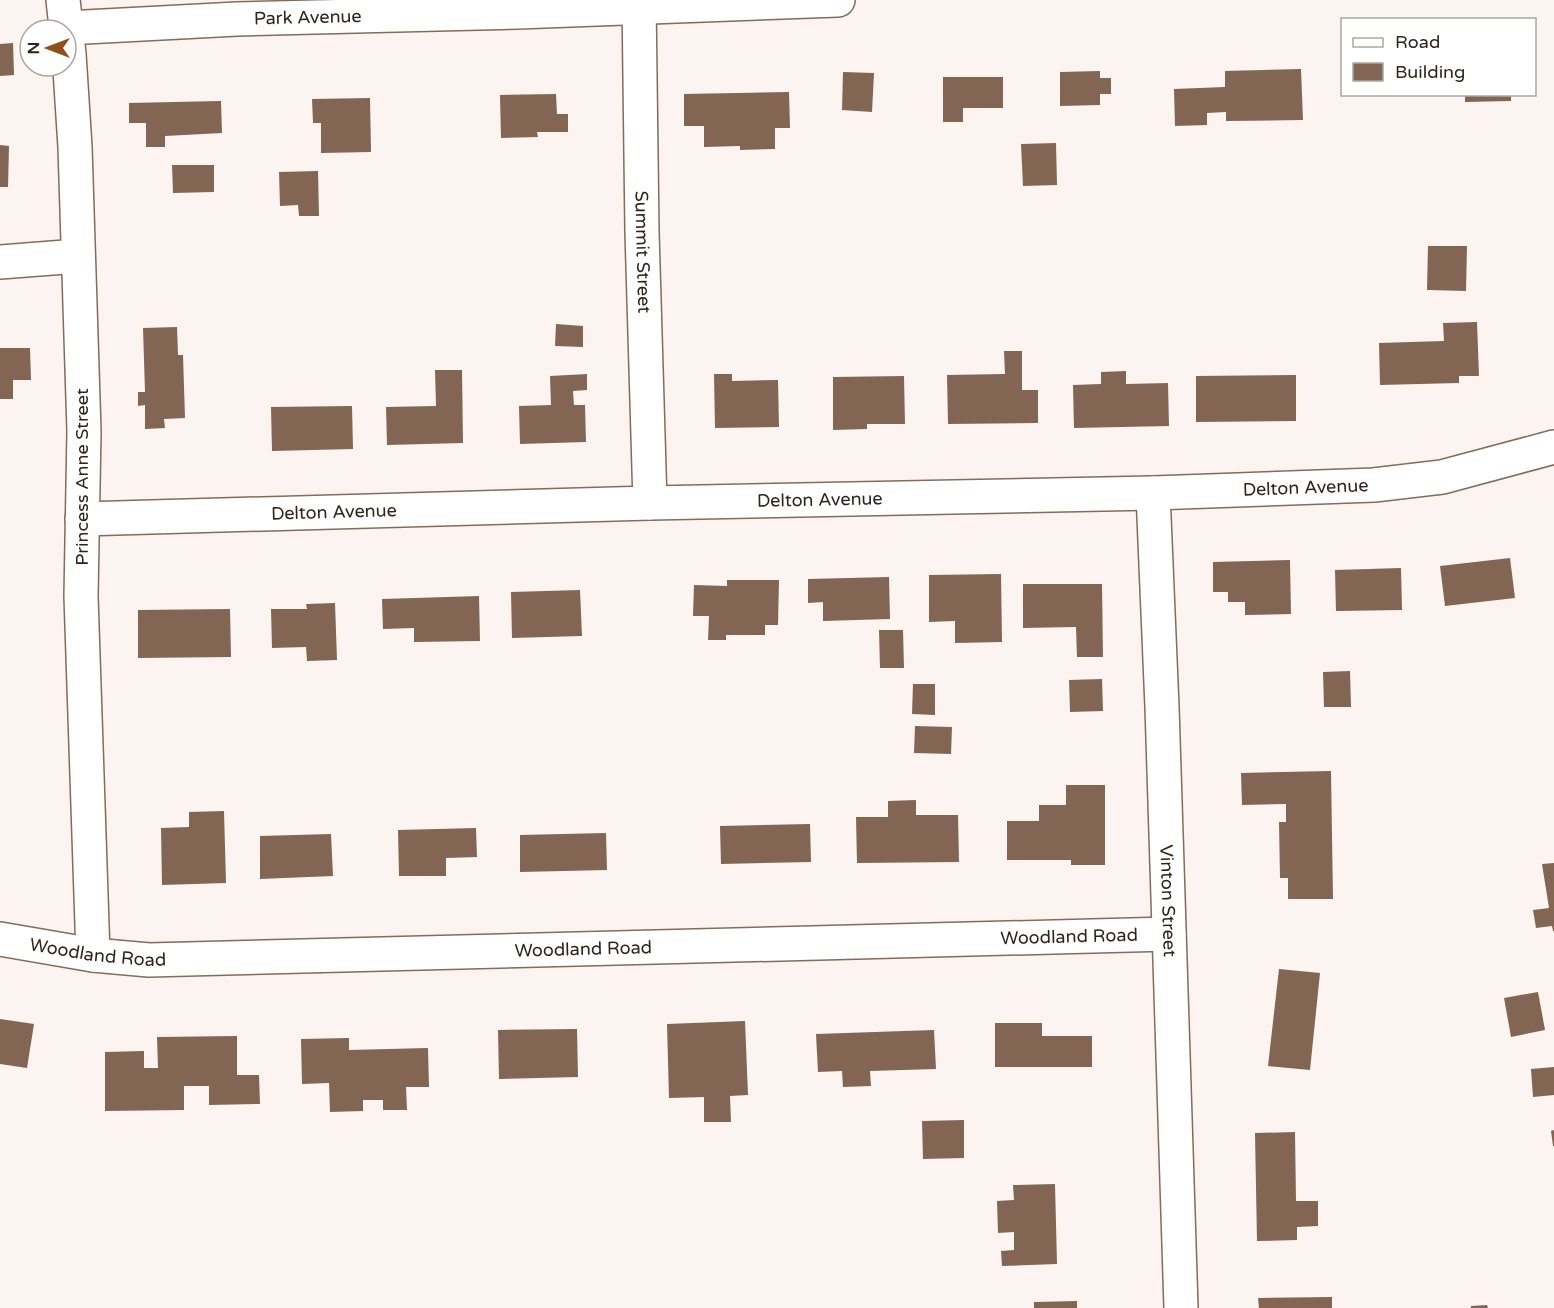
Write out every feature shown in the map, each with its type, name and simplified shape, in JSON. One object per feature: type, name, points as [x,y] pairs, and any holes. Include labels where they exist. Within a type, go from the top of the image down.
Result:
[{"type":"street","name":"Park Avenue","points":[[64,14],[237,19],[640,4],[838,0]]},
{"type":"street","name":"Summit Street","points":[[640,4],[642,231],[650,503]]},
{"type":"street","name":"Princess Anne Street","points":[[64,14],[75,147],[84,431],[81,596],[93,955]]},
{"type":"street","points":[[0,262],[78,256]]},
{"type":"street","name":"Delton Avenue","points":[[82,519],[650,503],[1153,493],[1374,485],[1442,477],[1554,447]]},
{"type":"street","name":"Vinton Street","points":[[1153,493],[1163,719],[1181,1308]]},
{"type":"street","name":"Woodland Road","points":[[0,939],[93,955],[149,960],[1169,934]]},
{"type":"building","points":[[13,43],[14,75],[0,76],[0,44]]},
{"type":"building","points":[[1301,69],[1303,120],[1226,121],[1226,112],[1207,113],[1207,125],[1175,126],[1174,89],[1225,87],[1225,71]]},
{"type":"building","points":[[1100,71],[1100,78],[1111,78],[1111,94],[1100,94],[1100,105],[1060,106],[1060,72]]},
{"type":"building","points":[[843,72],[874,73],[872,112],[842,110]]},
{"type":"building","points":[[943,77],[1003,77],[1003,108],[963,108],[963,122],[943,122]]},
{"type":"building","points":[[789,92],[790,128],[775,128],[775,149],[740,150],[740,146],[704,147],[704,126],[684,126],[684,94]]},
{"type":"building","points":[[556,94],[557,114],[568,114],[568,132],[537,132],[538,137],[501,138],[500,95]]},
{"type":"building","points":[[1465,96],[1511,96],[1511,101],[1465,102]]},
{"type":"building","points":[[370,98],[371,152],[321,153],[321,123],[313,123],[312,99]]},
{"type":"building","points":[[221,101],[222,133],[165,136],[165,147],[146,147],[146,123],[129,123],[129,103]]},
{"type":"building","points":[[1056,143],[1057,185],[1023,186],[1021,144]]},
{"type":"building","points":[[0,145],[9,146],[8,187],[0,187]]},
{"type":"building","points":[[172,165],[214,165],[214,192],[173,193]]},
{"type":"building","points":[[318,171],[319,216],[299,216],[298,205],[280,206],[279,172]]},
{"type":"building","points":[[1428,246],[1467,246],[1466,291],[1427,290]]},
{"type":"building","points":[[1477,322],[1479,376],[1459,376],[1459,383],[1380,385],[1379,343],[1444,341],[1443,323]]},
{"type":"building","points":[[556,324],[583,326],[583,347],[555,346]]},
{"type":"building","points":[[177,327],[178,355],[183,355],[185,418],[164,419],[165,428],[145,429],[145,405],[138,406],[138,392],[145,392],[143,328]]},
{"type":"building","points":[[0,348],[30,348],[31,380],[13,380],[13,399],[0,399]]},
{"type":"building","points":[[1004,351],[1022,351],[1022,390],[1038,390],[1038,423],[948,424],[947,375],[1005,374]]},
{"type":"building","points":[[435,370],[462,370],[463,443],[387,445],[386,407],[436,406]]},
{"type":"building","points":[[1126,371],[1126,384],[1168,383],[1169,426],[1074,428],[1073,385],[1101,384],[1101,372]]},
{"type":"building","points":[[587,374],[587,390],[573,391],[574,405],[585,405],[586,442],[520,444],[519,406],[551,405],[550,376]]},
{"type":"building","points":[[714,374],[732,374],[732,381],[778,380],[779,427],[715,428]]},
{"type":"building","points":[[1296,375],[1296,421],[1196,422],[1196,376]]},
{"type":"building","points":[[904,376],[905,424],[867,424],[867,429],[833,430],[833,377]]},
{"type":"building","points":[[352,406],[353,449],[272,451],[271,407]]},
{"type":"building","points":[[1510,558],[1515,598],[1445,606],[1440,566]]},
{"type":"building","points":[[1290,560],[1291,614],[1245,615],[1245,602],[1228,602],[1228,592],[1213,592],[1213,562]]},
{"type":"building","points":[[1401,568],[1402,610],[1336,611],[1335,570]]},
{"type":"building","points":[[1001,574],[1002,642],[955,643],[955,621],[929,622],[929,575]]},
{"type":"building","points":[[889,577],[890,619],[823,621],[823,602],[808,603],[808,579]]},
{"type":"building","points":[[727,580],[779,580],[778,625],[765,625],[765,635],[726,635],[726,640],[708,640],[709,616],[693,616],[694,585],[727,586]]},
{"type":"building","points":[[1023,584],[1102,584],[1103,657],[1077,657],[1076,627],[1023,628]]},
{"type":"building","points":[[580,590],[582,636],[512,638],[511,592]]},
{"type":"building","points":[[479,596],[480,641],[414,642],[414,628],[383,629],[382,599]]},
{"type":"building","points":[[335,603],[337,660],[307,661],[306,647],[272,648],[271,609],[307,609],[306,604]]},
{"type":"building","points":[[230,609],[231,657],[138,658],[138,610]]},
{"type":"building","points":[[879,630],[903,630],[904,668],[880,668]]},
{"type":"building","points":[[1350,671],[1351,707],[1324,707],[1323,672]]},
{"type":"building","points":[[1102,679],[1103,711],[1070,712],[1069,680]]},
{"type":"building","points":[[913,684],[935,684],[935,715],[912,714]]},
{"type":"building","points":[[915,726],[952,727],[951,754],[914,753]]},
{"type":"building","points":[[1331,771],[1333,899],[1288,899],[1288,878],[1280,878],[1279,822],[1286,822],[1286,804],[1242,805],[1241,773]]},
{"type":"building","points":[[1066,785],[1105,785],[1105,865],[1071,865],[1071,860],[1007,860],[1007,821],[1039,821],[1039,805],[1066,805]]},
{"type":"building","points":[[916,800],[916,815],[958,815],[959,862],[857,863],[856,817],[888,817],[888,801]]},
{"type":"building","points":[[224,811],[226,883],[162,885],[161,828],[189,827],[189,812]]},
{"type":"building","points":[[810,824],[811,862],[721,864],[720,826]]},
{"type":"building","points":[[476,828],[477,857],[446,858],[446,876],[399,876],[398,830]]},
{"type":"building","points":[[606,833],[607,870],[520,872],[520,835]]},
{"type":"building","points":[[331,834],[333,876],[260,879],[260,836]]},
{"type":"building","points":[[1554,863],[1553,931],[1552,926],[1536,928],[1533,910],[1549,908],[1542,864]]},
{"type":"building","points":[[1279,969],[1320,973],[1310,1070],[1268,1066]]},
{"type":"building","points":[[1538,992],[1545,1030],[1511,1037],[1504,998]]},
{"type":"building","points":[[0,1019],[34,1024],[27,1068],[0,1064]]},
{"type":"building","points":[[745,1021],[748,1095],[730,1096],[731,1122],[704,1122],[704,1097],[669,1098],[667,1024]]},
{"type":"building","points":[[995,1023],[1042,1023],[1042,1036],[1092,1036],[1092,1067],[995,1067]]},
{"type":"building","points":[[577,1029],[578,1077],[499,1079],[498,1030]]},
{"type":"building","points":[[934,1030],[936,1069],[870,1071],[871,1086],[843,1087],[842,1071],[818,1072],[816,1034]]},
{"type":"building","points":[[237,1036],[237,1075],[259,1075],[260,1104],[209,1105],[209,1086],[184,1086],[184,1110],[105,1111],[105,1052],[144,1051],[144,1068],[158,1068],[157,1037]]},
{"type":"building","points":[[349,1038],[349,1050],[428,1048],[429,1087],[406,1087],[407,1110],[383,1110],[383,1100],[363,1100],[363,1111],[330,1112],[329,1083],[302,1084],[301,1039]]},
{"type":"building","points":[[1554,1067],[1554,1095],[1533,1097],[1531,1069]]},
{"type":"building","points":[[964,1120],[964,1158],[923,1159],[922,1121]]},
{"type":"building","points":[[1554,1130],[1554,1146],[1553,1146],[1551,1131]]},
{"type":"building","points":[[1295,1132],[1296,1201],[1318,1201],[1318,1226],[1297,1227],[1297,1240],[1257,1241],[1255,1133]]},
{"type":"building","points":[[1055,1184],[1057,1264],[1002,1266],[1001,1251],[1014,1250],[1014,1232],[998,1233],[997,1201],[1014,1200],[1013,1185]]},
{"type":"building","points":[[1332,1297],[1332,1308],[1259,1308],[1258,1298]]},
{"type":"building","points":[[1077,1301],[1077,1308],[1034,1308],[1034,1302]]},
{"type":"building","points":[[1487,1305],[1488,1308],[1471,1308],[1471,1306]]}]
